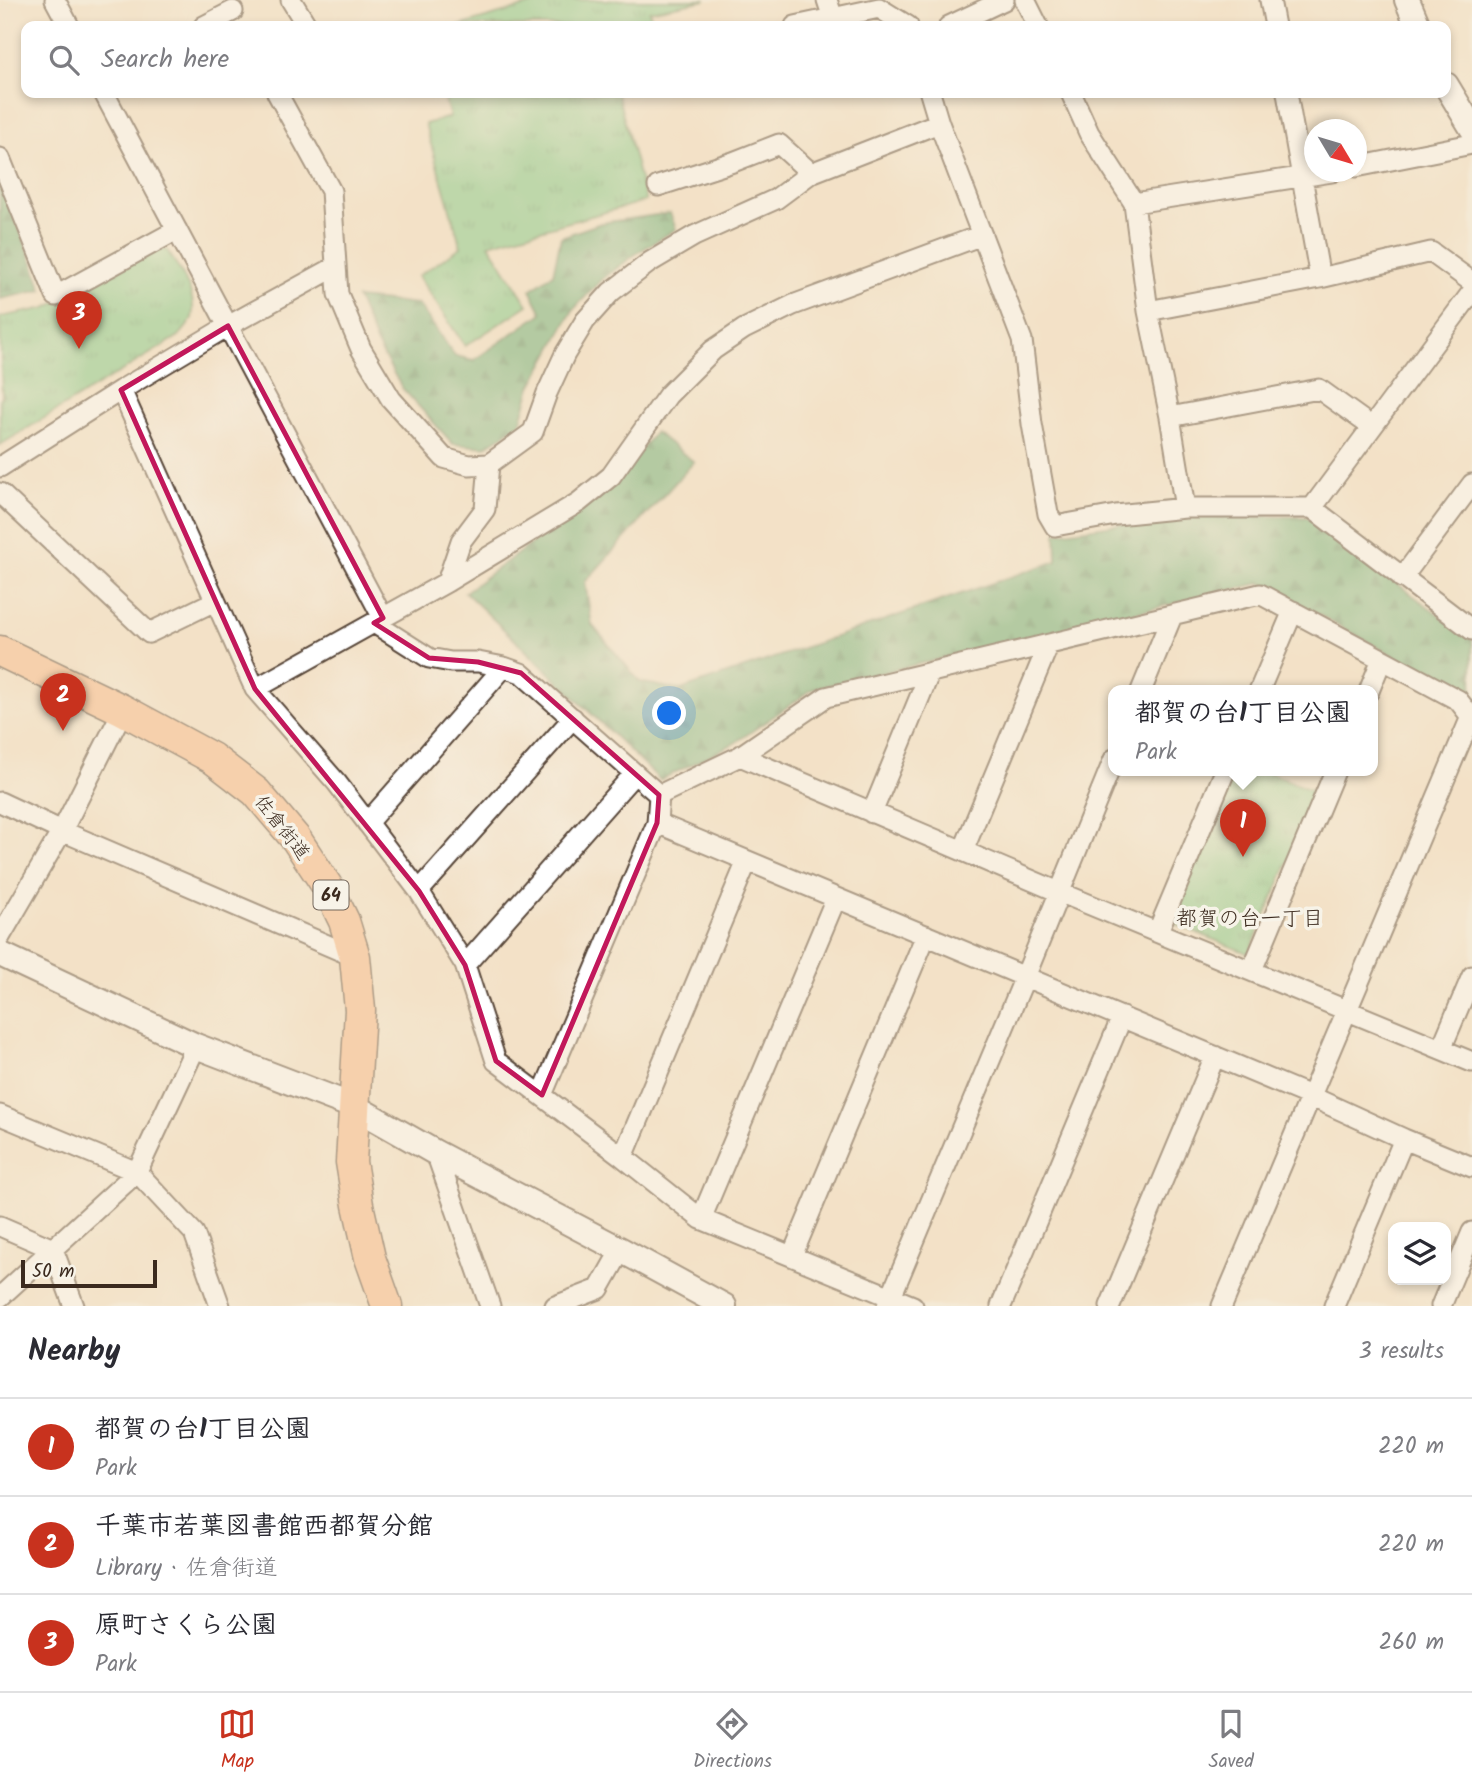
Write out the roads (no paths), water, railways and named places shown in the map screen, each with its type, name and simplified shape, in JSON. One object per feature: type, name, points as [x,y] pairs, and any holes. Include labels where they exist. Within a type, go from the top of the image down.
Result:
[{"type":"main road","name":"佐倉街道","points":[[0,651],[123,710],[212,758],[256,792],[296,839],[327,887],[344,921],[355,957],[360,1010],[351,1162],[370,1258],[387,1306]]},
{"type":"street","points":[[55,0],[66,21]]},
{"type":"street","points":[[291,0],[303,21]]},
{"type":"street","points":[[960,21],[1004,0]]},
{"type":"street","points":[[1025,0],[1036,21]]},
{"type":"street","points":[[1270,0],[1274,21]]},
{"type":"street","points":[[1406,0],[1416,21]]},
{"type":"street","points":[[805,21],[830,9],[879,8],[900,21]]},
{"type":"street","points":[[215,21],[233,13]]},
{"type":"street","points":[[1451,93],[1472,128]]},
{"type":"street","points":[[107,98],[228,326],[379,621],[429,658],[451,662],[478,662],[521,673],[659,795]]},
{"type":"street","points":[[280,98],[331,191],[338,294],[361,349],[391,399],[444,458],[469,465],[489,464],[533,432],[547,393],[584,321],[611,292],[650,262],[694,236],[776,199],[811,173],[939,123]]},
{"type":"street","points":[[932,98],[1022,340],[1032,424],[1048,514],[1055,526],[1116,515],[1185,508],[1312,508],[1472,630]]},
{"type":"street","points":[[1073,98],[1089,133],[1134,203],[1148,311],[1185,508]]},
{"type":"street","points":[[1288,98],[1320,278]]},
{"type":"street","points":[[657,186],[779,144],[811,173]]},
{"type":"street","points":[[1367,165],[1472,144]]},
{"type":"street","points":[[0,158],[56,296],[177,230]]},
{"type":"street","points":[[1134,203],[1302,177]]},
{"type":"street","points":[[255,689],[447,582],[579,502],[611,476],[668,395],[713,350],[744,329],[793,305],[982,234]]},
{"type":"street","points":[[1148,311],[1320,278],[1431,252],[1472,282]]},
{"type":"street","points":[[0,467],[228,326],[335,267]]},
{"type":"street","points":[[1312,508],[1472,292]]},
{"type":"street","points":[[1170,417],[1319,389],[1371,427]]},
{"type":"street","points":[[121,390],[255,689],[337,783],[419,891],[465,965],[496,1061],[701,1219],[792,1256],[889,1301],[913,1306]]},
{"type":"street","points":[[447,582],[461,541],[485,509],[489,464]]},
{"type":"street","points":[[1402,578],[1472,484]]},
{"type":"street","points":[[0,493],[149,633],[215,601]]},
{"type":"street","points":[[659,795],[740,757],[826,696],[1261,594],[1458,700],[1471,718],[1222,1306]]},
{"type":"street","points":[[1262,685],[1293,611]]},
{"type":"street","points":[[1144,685],[1172,616]]},
{"type":"street","points":[[963,851],[1048,646]]},
{"type":"street","points":[[1371,685],[1382,659]]},
{"type":"street","points":[[367,823],[504,667]]},
{"type":"street","points":[[872,813],[930,672]]},
{"type":"street","points":[[0,937],[62,831],[123,710]]},
{"type":"street","points":[[419,891],[573,718]]},
{"type":"street","points":[[740,757],[1472,1062]]},
{"type":"street","points":[[465,965],[634,774]]},
{"type":"street","points":[[889,1301],[1108,774]]},
{"type":"street","points":[[1158,931],[1224,776]]},
{"type":"street","points":[[1252,970],[1333,776]]},
{"type":"street","points":[[542,1095],[657,823],[659,795]]},
{"type":"street","points":[[0,802],[355,957]]},
{"type":"street","points":[[657,823],[1310,1096],[1472,1167]]},
{"type":"street","points":[[623,1157],[747,861]]},
{"type":"street","points":[[701,1219],[836,898]]},
{"type":"street","points":[[792,1256],[926,935]]},
{"type":"street","points":[[0,954],[195,1046],[355,1107],[724,1306]]},
{"type":"street","points":[[1441,1049],[1472,976]]},
{"type":"street","points":[[1002,1306],[1122,1017]]},
{"type":"street","points":[[0,1297],[137,1172],[195,1046]]},
{"type":"street","points":[[1110,1306],[1215,1056]]},
{"type":"street","points":[[0,1115],[137,1172],[194,1233],[220,1306]]},
{"type":"street","points":[[1334,1306],[1404,1139]]},
{"type":"street","points":[[436,1153],[490,1306]]},
{"type":"street","points":[[0,1226],[53,1249],[74,1306]]},
{"type":"street","points":[[1441,1306],[1472,1233]]},
{"type":"street","points":[[555,1306],[598,1289],[621,1250]]},
{"type":"place","name":"原町さくら公園","points":[[79,349]]},
{"type":"place","name":"千葉市若葉図書館西都賀分館","points":[[63,731]]},
{"type":"place","name":"都賀の台1丁目公園","points":[[1243,857]]},
{"type":"district","name":"都賀の台一丁目","points":[[1250,918]]}]
